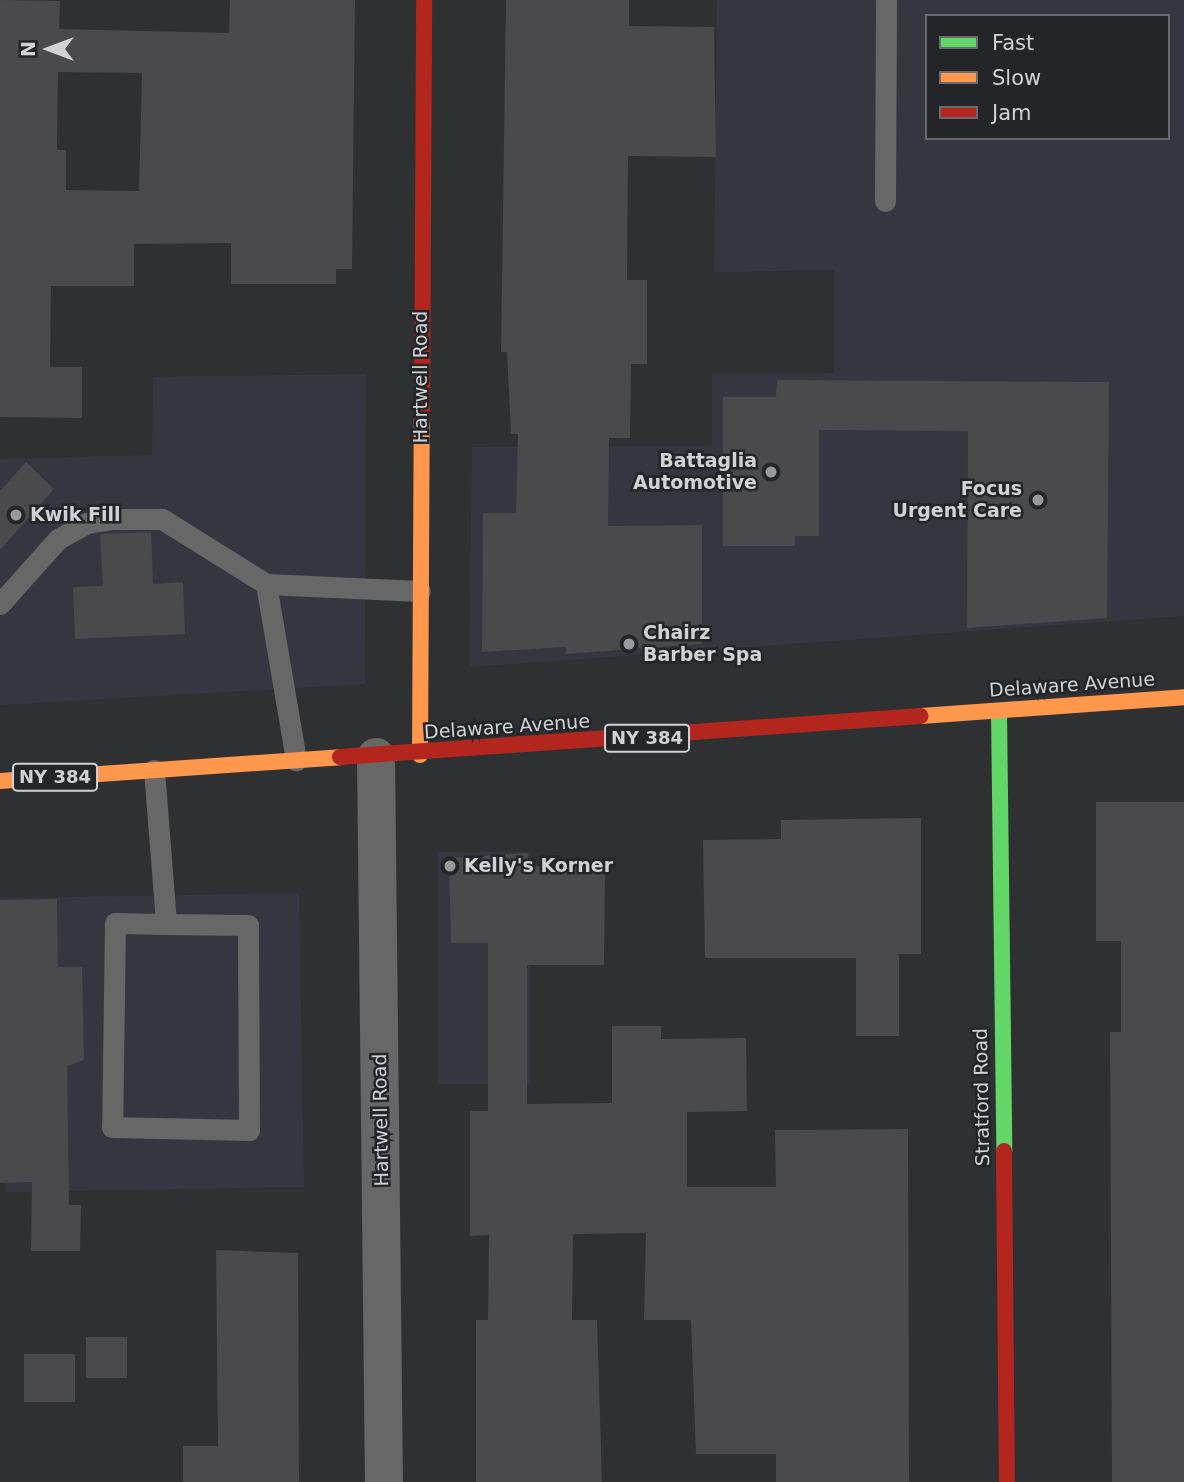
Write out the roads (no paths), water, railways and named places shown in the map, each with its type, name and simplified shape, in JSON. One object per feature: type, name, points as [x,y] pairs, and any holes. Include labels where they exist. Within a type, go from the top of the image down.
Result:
[{"type":"street","name":"Hartwell Road","points":[[420,755],[424,0]]},
{"type":"street","name":"Delaware Avenue","points":[[0,781],[296,760],[420,755],[1184,697]]},
{"type":"street","name":"Stratford Road","points":[[999,712],[1007,1482]]},
{"type":"street","name":"Hartwell Road","points":[[376,757],[384,1482]]},
{"type":"lane","points":[[885,201],[886,0]]},
{"type":"lane","points":[[0,604],[58,539],[87,523],[113,519],[162,519],[266,584],[420,591]]},
{"type":"lane","points":[[266,584],[296,760]]},
{"type":"lane","points":[[154,770],[166,924]]},
{"type":"lane","points":[[115,923],[166,924],[248,925],[249,1129],[112,1127],[115,923]]},
{"type":"place","name":"Battaglia Automotive","points":[[771,472]]},
{"type":"place","name":"Focus Urgent Care","points":[[1038,500]]},
{"type":"place","name":"Kwik Fill","points":[[16,515]]},
{"type":"place","name":"Chairz Barber Spa","points":[[629,644]]},
{"type":"place","name":"Kelly's Korner","points":[[450,866]]}]
